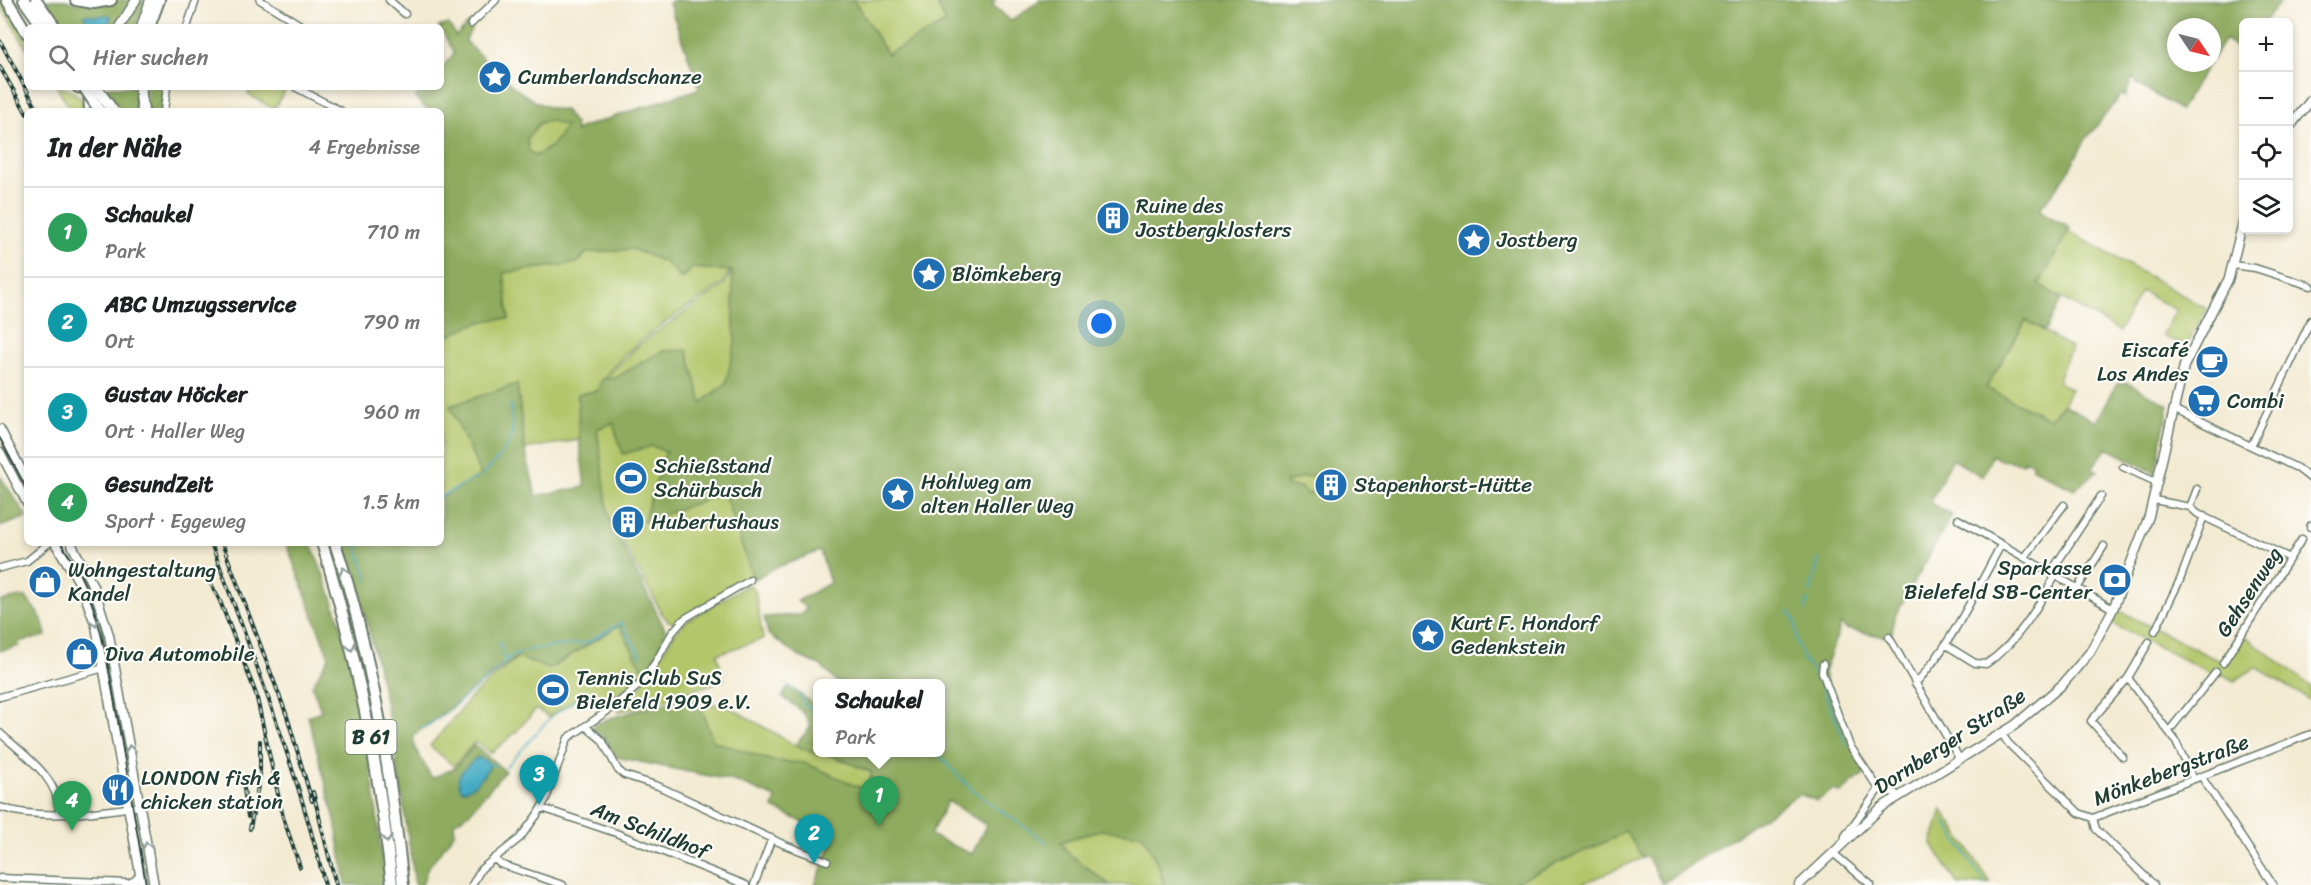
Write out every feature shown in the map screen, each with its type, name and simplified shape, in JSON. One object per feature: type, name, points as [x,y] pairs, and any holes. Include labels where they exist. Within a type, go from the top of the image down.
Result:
[{"type":"highway","points":[[7,0],[24,28]]},
{"type":"highway","points":[[24,0],[41,24]]},
{"type":"highway","points":[[36,0],[53,24]]},
{"type":"highway","points":[[75,0],[94,3],[111,0]]},
{"type":"highway","points":[[151,24],[159,0]]},
{"type":"highway","points":[[90,90],[90,108]]},
{"type":"highway","points":[[91,90],[99,108]]},
{"type":"highway","points":[[92,90],[109,108]]},
{"type":"highway","points":[[140,90],[143,108]]},
{"type":"highway","name":"B 61","points":[[321,546],[337,591],[364,701],[376,762],[392,885]]},
{"type":"highway","name":"B 61","points":[[336,546],[362,639],[376,702],[388,764],[403,885]]},
{"type":"main road","points":[[121,24],[136,0]]},
{"type":"main road","points":[[142,24],[150,0]]},
{"type":"main road","points":[[2291,126],[2311,100]]},
{"type":"main road","name":"Dornberger Straße","points":[[1799,885],[1876,811],[1959,758],[2002,734],[2031,713],[2070,676],[2094,645],[2113,609],[2136,554],[2154,500],[2173,410],[2187,358],[2214,309],[2233,265],[2240,234]]},
{"type":"main road","points":[[0,429],[24,475]]},
{"type":"main road","points":[[0,452],[24,497]]},
{"type":"main road","points":[[57,546],[85,593],[96,626],[142,885]]},
{"type":"main road","points":[[73,546],[94,588],[109,635],[154,885]]},
{"type":"street","points":[[188,24],[196,0]]},
{"type":"street","points":[[260,0],[299,24]]},
{"type":"street","points":[[389,0],[405,14]]},
{"type":"street","points":[[471,24],[496,0]]},
{"type":"street","points":[[164,108],[166,90]]},
{"type":"street","points":[[301,90],[335,108]]},
{"type":"street","points":[[2233,265],[2256,268],[2311,286]]},
{"type":"street","points":[[2251,446],[2311,320]]},
{"type":"street","points":[[2173,410],[2298,468],[2311,479]]},
{"type":"street","points":[[2123,467],[2158,483]]},
{"type":"street","points":[[2190,507],[2197,489]]},
{"type":"street","points":[[1946,645],[1975,663],[1986,664],[2007,646],[2026,625],[2054,573],[2101,496]]},
{"type":"street","points":[[2154,500],[2190,507],[2290,558]]},
{"type":"street","points":[[2025,557],[2064,505]]},
{"type":"street","points":[[2156,632],[2180,579],[2204,516]]},
{"type":"street","points":[[1958,519],[2113,609]]},
{"type":"street","name":"Gehsenweg","points":[[2223,663],[2302,539]]},
{"type":"street","points":[[1915,684],[1946,645],[2001,545]]},
{"type":"street","points":[[0,568],[27,561],[45,546]]},
{"type":"street","points":[[2078,587],[2104,546]]},
{"type":"street","points":[[472,885],[481,869],[520,838],[542,808],[567,740],[612,708],[639,685],[672,633],[684,620],[750,580]]},
{"type":"street","points":[[1889,638],[1959,758]]},
{"type":"street","points":[[2123,757],[2091,721],[2128,678],[2150,642]]},
{"type":"street","points":[[1823,664],[1822,672],[1850,746],[1879,789],[1898,796]]},
{"type":"street","points":[[0,697],[104,668]]},
{"type":"street","points":[[2169,732],[2216,672]]},
{"type":"street","points":[[2128,678],[2175,740],[2193,778]]},
{"type":"street","points":[[585,726],[602,740],[618,770],[624,775],[658,786],[827,861]]},
{"type":"street","points":[[0,733],[48,778],[59,813]]},
{"type":"street","name":"Mönkebergstraße","points":[[2002,734],[2008,743],[2079,813],[2092,818],[2311,734]]},
{"type":"street","points":[[2201,776],[2273,885]]},
{"type":"street","points":[[1844,843],[1845,836],[1879,789]]},
{"type":"street","points":[[0,807],[18,812],[93,813],[141,806]]},
{"type":"street","name":"Am Schildhof","points":[[542,808],[616,833],[746,885]]},
{"type":"street","points":[[2092,818],[2096,829],[2154,885]]},
{"type":"street","points":[[754,885],[772,838]]},
{"type":"street","points":[[1833,854],[1871,885]]},
{"type":"street","points":[[494,858],[500,864],[563,885]]},
{"type":"street","points":[[0,878],[51,882],[126,883],[133,881],[140,874]]},
{"type":"green space","points":[[2,0],[24,35],[24,44],[0,4]]},
{"type":"green space","points":[[46,0],[112,3],[120,0],[133,0],[117,24],[62,24]]},
{"type":"green space","points":[[140,0],[145,0],[137,24],[126,24]]},
{"type":"green space","points":[[674,0],[854,0],[887,54],[946,23],[938,7],[945,0],[996,0],[992,4],[1011,21],[1040,0],[2282,0],[2267,18],[2239,18],[2239,50],[2225,39],[2221,45],[2221,18],[2167,18],[2167,72],[2203,72],[2180,110],[2137,84],[2133,77],[2125,97],[2122,94],[2086,139],[2066,175],[2039,210],[2070,228],[2039,284],[2062,299],[2045,331],[2026,320],[1986,388],[2050,419],[2063,404],[2096,422],[2117,384],[2125,382],[2169,405],[2155,473],[2107,448],[2092,468],[2098,471],[2074,490],[2031,467],[2033,464],[2025,460],[2024,463],[2000,460],[1992,455],[1983,477],[1952,459],[1930,503],[1952,515],[1894,618],[1892,635],[1886,637],[1846,629],[1841,624],[1824,672],[1827,690],[1866,772],[1841,793],[1833,790],[1817,801],[1799,794],[1662,884],[1647,856],[1643,858],[1625,830],[1616,837],[1508,885],[1164,885],[1159,867],[1143,835],[1100,830],[1060,842],[1070,855],[1110,885],[815,885],[834,837],[773,808],[776,798],[734,781],[616,757],[605,738],[593,729],[593,726],[610,718],[694,696],[700,705],[713,741],[773,761],[805,763],[867,791],[872,772],[835,757],[945,757],[945,679],[834,679],[820,665],[800,657],[768,634],[764,617],[800,615],[806,608],[797,601],[830,583],[820,551],[770,570],[755,579],[724,493],[643,522],[666,452],[652,446],[623,454],[613,423],[597,429],[609,519],[666,631],[659,651],[645,673],[619,625],[549,669],[517,657],[413,736],[415,748],[432,778],[455,768],[474,745],[505,771],[469,813],[454,823],[455,832],[427,869],[422,885],[415,885],[395,755],[378,669],[344,546],[444,546],[444,495],[481,475],[450,406],[517,384],[525,449],[536,496],[585,487],[579,440],[578,394],[597,391],[602,379],[615,378],[662,351],[687,350],[702,403],[726,383],[735,343],[732,271],[692,268],[683,279],[665,262],[632,249],[586,253],[576,263],[504,273],[509,319],[482,322],[444,339],[444,139],[449,130],[444,126],[444,108],[426,108],[415,98],[422,90],[444,90],[444,65],[454,53],[444,35],[444,25],[449,24],[456,36],[468,24],[472,28],[465,41],[499,74],[524,94],[551,108],[565,110],[575,124],[576,132],[580,128],[699,87],[669,3]],"holes":[[[551,121],[566,126],[552,146],[536,156],[529,151],[527,139],[539,123]],[[1329,476],[1334,482],[1334,489],[1309,494],[1300,487],[1287,486],[1285,483],[1302,477]],[[1419,624],[1440,632],[1441,635],[1424,647],[1421,645],[1422,630],[1418,628]],[[948,801],[986,825],[972,854],[930,835]]]},
{"type":"green space","points":[[854,0],[945,0],[938,7],[946,23],[887,54]]},
{"type":"green space","points":[[59,90],[69,90],[76,94],[80,97],[84,108],[69,108]]},
{"type":"green space","points":[[107,90],[138,90],[140,108],[119,108]]},
{"type":"green space","points":[[146,90],[164,90],[161,108],[148,108]]},
{"type":"green space","points":[[250,90],[285,90],[275,108],[248,94]]},
{"type":"green space","points":[[551,121],[567,125],[552,146],[535,156],[528,151],[527,139],[539,123]]},
{"type":"green space","points":[[2068,231],[2207,309],[2186,346],[2162,336],[2176,310],[2141,291],[2119,331],[2039,285]]},
{"type":"green space","points":[[632,249],[665,262],[680,278],[692,268],[730,271],[722,284],[635,345],[607,375],[597,391],[578,394],[579,440],[525,449],[517,384],[450,406],[482,475],[444,495],[444,339],[482,322],[509,319],[504,273],[576,263],[586,253]]},
{"type":"green space","points":[[732,271],[735,343],[726,383],[702,403],[687,350],[646,360],[615,378],[604,379],[640,344],[724,285]]},
{"type":"green space","points":[[2026,320],[2071,348],[2057,381],[2071,389],[2063,404],[2050,419],[1986,388]]},
{"type":"green space","points":[[613,423],[623,454],[652,446],[666,452],[646,512],[724,493],[752,575],[676,623],[668,621],[662,614],[609,519],[597,429]]},
{"type":"green space","points":[[0,476],[24,512],[24,518],[0,527]]},
{"type":"green space","points":[[1329,476],[1334,482],[1334,489],[1309,494],[1300,487],[1287,486],[1285,483],[1302,477]]},
{"type":"green space","points":[[287,546],[312,546],[345,641],[367,744],[385,885],[346,885],[335,820],[308,716],[321,711],[312,686],[329,657]]},
{"type":"green space","points":[[749,584],[755,590],[763,639],[717,654],[724,680],[640,708],[618,711],[619,706],[640,687],[674,634],[686,621]]},
{"type":"green space","points":[[25,596],[42,619],[46,636],[18,642],[19,646],[0,651],[0,601]]},
{"type":"green space","points":[[2118,610],[2225,664],[2245,636],[2311,686],[2311,701],[2258,668],[2234,681],[2224,675],[2211,673],[2112,624]]},
{"type":"green space","name":"Tennis Club SuS Bielefeld 1909 e.V.","points":[[619,625],[645,673],[628,687],[599,705],[579,696],[549,717],[536,709],[516,732],[491,753],[475,742],[454,766],[430,746],[472,696],[518,657],[550,669]]},
{"type":"green space","points":[[789,686],[813,704],[813,753],[795,745],[810,728],[809,723],[796,706],[782,697]]},
{"type":"green space","points":[[724,704],[813,753],[813,757],[834,757],[872,773],[867,791],[805,763],[773,761],[713,741],[700,705]]},
{"type":"green space","points":[[1942,809],[1991,883],[1958,885],[1932,844]]},
{"type":"green space","points":[[1100,830],[1143,834],[1159,867],[1164,885],[1110,885],[1070,855],[1060,842]]},
{"type":"green space","points":[[1625,830],[1643,858],[1579,885],[1508,885],[1616,837]]},
{"type":"water","points":[[87,14],[110,15],[111,19],[107,24],[89,24],[84,16]]},
{"type":"water","points":[[477,757],[487,761],[490,766],[474,785],[462,790],[458,780],[465,768]]},
{"type":"waterway","points":[[483,475],[509,444],[512,428],[510,404]]},
{"type":"waterway","points":[[444,494],[479,477]]},
{"type":"waterway","points":[[357,546],[368,581]]},
{"type":"waterway","points":[[1810,593],[1819,559]]},
{"type":"waterway","points":[[1805,610],[1808,600]]},
{"type":"waterway","points":[[1789,610],[1795,621],[1797,643],[1804,660],[1819,680],[1847,746]]},
{"type":"waterway","points":[[526,650],[586,643],[621,623],[641,656]]},
{"type":"waterway","points":[[447,712],[506,662],[499,642]]},
{"type":"waterway","points":[[506,660],[523,651]]},
{"type":"waterway","points":[[786,684],[800,694],[804,705],[813,709]]},
{"type":"waterway","points":[[554,715],[580,697]]},
{"type":"waterway","points":[[421,729],[445,713]]},
{"type":"waterway","points":[[506,767],[551,717]]},
{"type":"waterway","points":[[941,757],[979,795],[1047,843]]},
{"type":"waterway","points":[[488,763],[496,766]]},
{"type":"waterway","points":[[1944,820],[1986,885]]},
{"type":"tram line","points":[[0,438],[24,483]]},
{"type":"tram line","points":[[63,546],[85,586],[100,631],[146,885]]},
{"type":"railway","points":[[0,41],[24,85]]},
{"type":"railway","points":[[0,67],[24,109]]},
{"type":"railway","points":[[27,90],[36,108]]},
{"type":"railway","points":[[212,546],[288,755],[325,885]]},
{"type":"railway","points":[[223,546],[287,716],[312,801]]},
{"type":"railway","points":[[211,584],[220,601],[256,694],[283,817],[300,867]]},
{"type":"railway","points":[[250,829],[260,775],[260,741]]},
{"type":"railway","points":[[243,782],[248,817]]},
{"type":"railway","points":[[313,792],[336,885]]},
{"type":"place","name":"Cumberlandschanze","points":[[495,77]]},
{"type":"place","name":"Ruine des Jostbergklosters","points":[[1113,218]]},
{"type":"place","name":"Jostberg","points":[[1474,240]]},
{"type":"place","name":"Blömkeberg","points":[[929,274]]},
{"type":"place","name":"Eiscafé Los Andes","points":[[2212,362]]},
{"type":"place","name":"Combi","points":[[2204,401]]},
{"type":"place","name":"Schießstand Schürbusch","points":[[631,478]]},
{"type":"place","name":"Stapenhorst-Hütte","points":[[1331,485]]},
{"type":"place","name":"Hohlweg am alten Haller Weg","points":[[898,494]]},
{"type":"place","name":"Hubertushaus","points":[[628,522]]},
{"type":"place","name":"Sparkasse Bielefeld SB-Center","points":[[2115,580]]},
{"type":"place","name":"Wohngestaltung Kandel","points":[[45,582]]},
{"type":"place","name":"Kurt F. Hondorf Gedenkstein","points":[[1428,635]]},
{"type":"place","name":"Diva Automobile","points":[[82,654]]},
{"type":"place","name":"Tennis Club SuS Bielefeld 1909 e.V.","points":[[553,690]]},
{"type":"place","name":"LONDON fish & chicken station","points":[[118,790]]},
{"type":"place","name":"Gustav Höcker","points":[[539,805]]},
{"type":"place","name":"Schaukel","points":[[879,826]]},
{"type":"place","name":"GesundZeit","points":[[72,831]]},
{"type":"place","name":"ABC Umzugsservice","points":[[814,864]]}]
